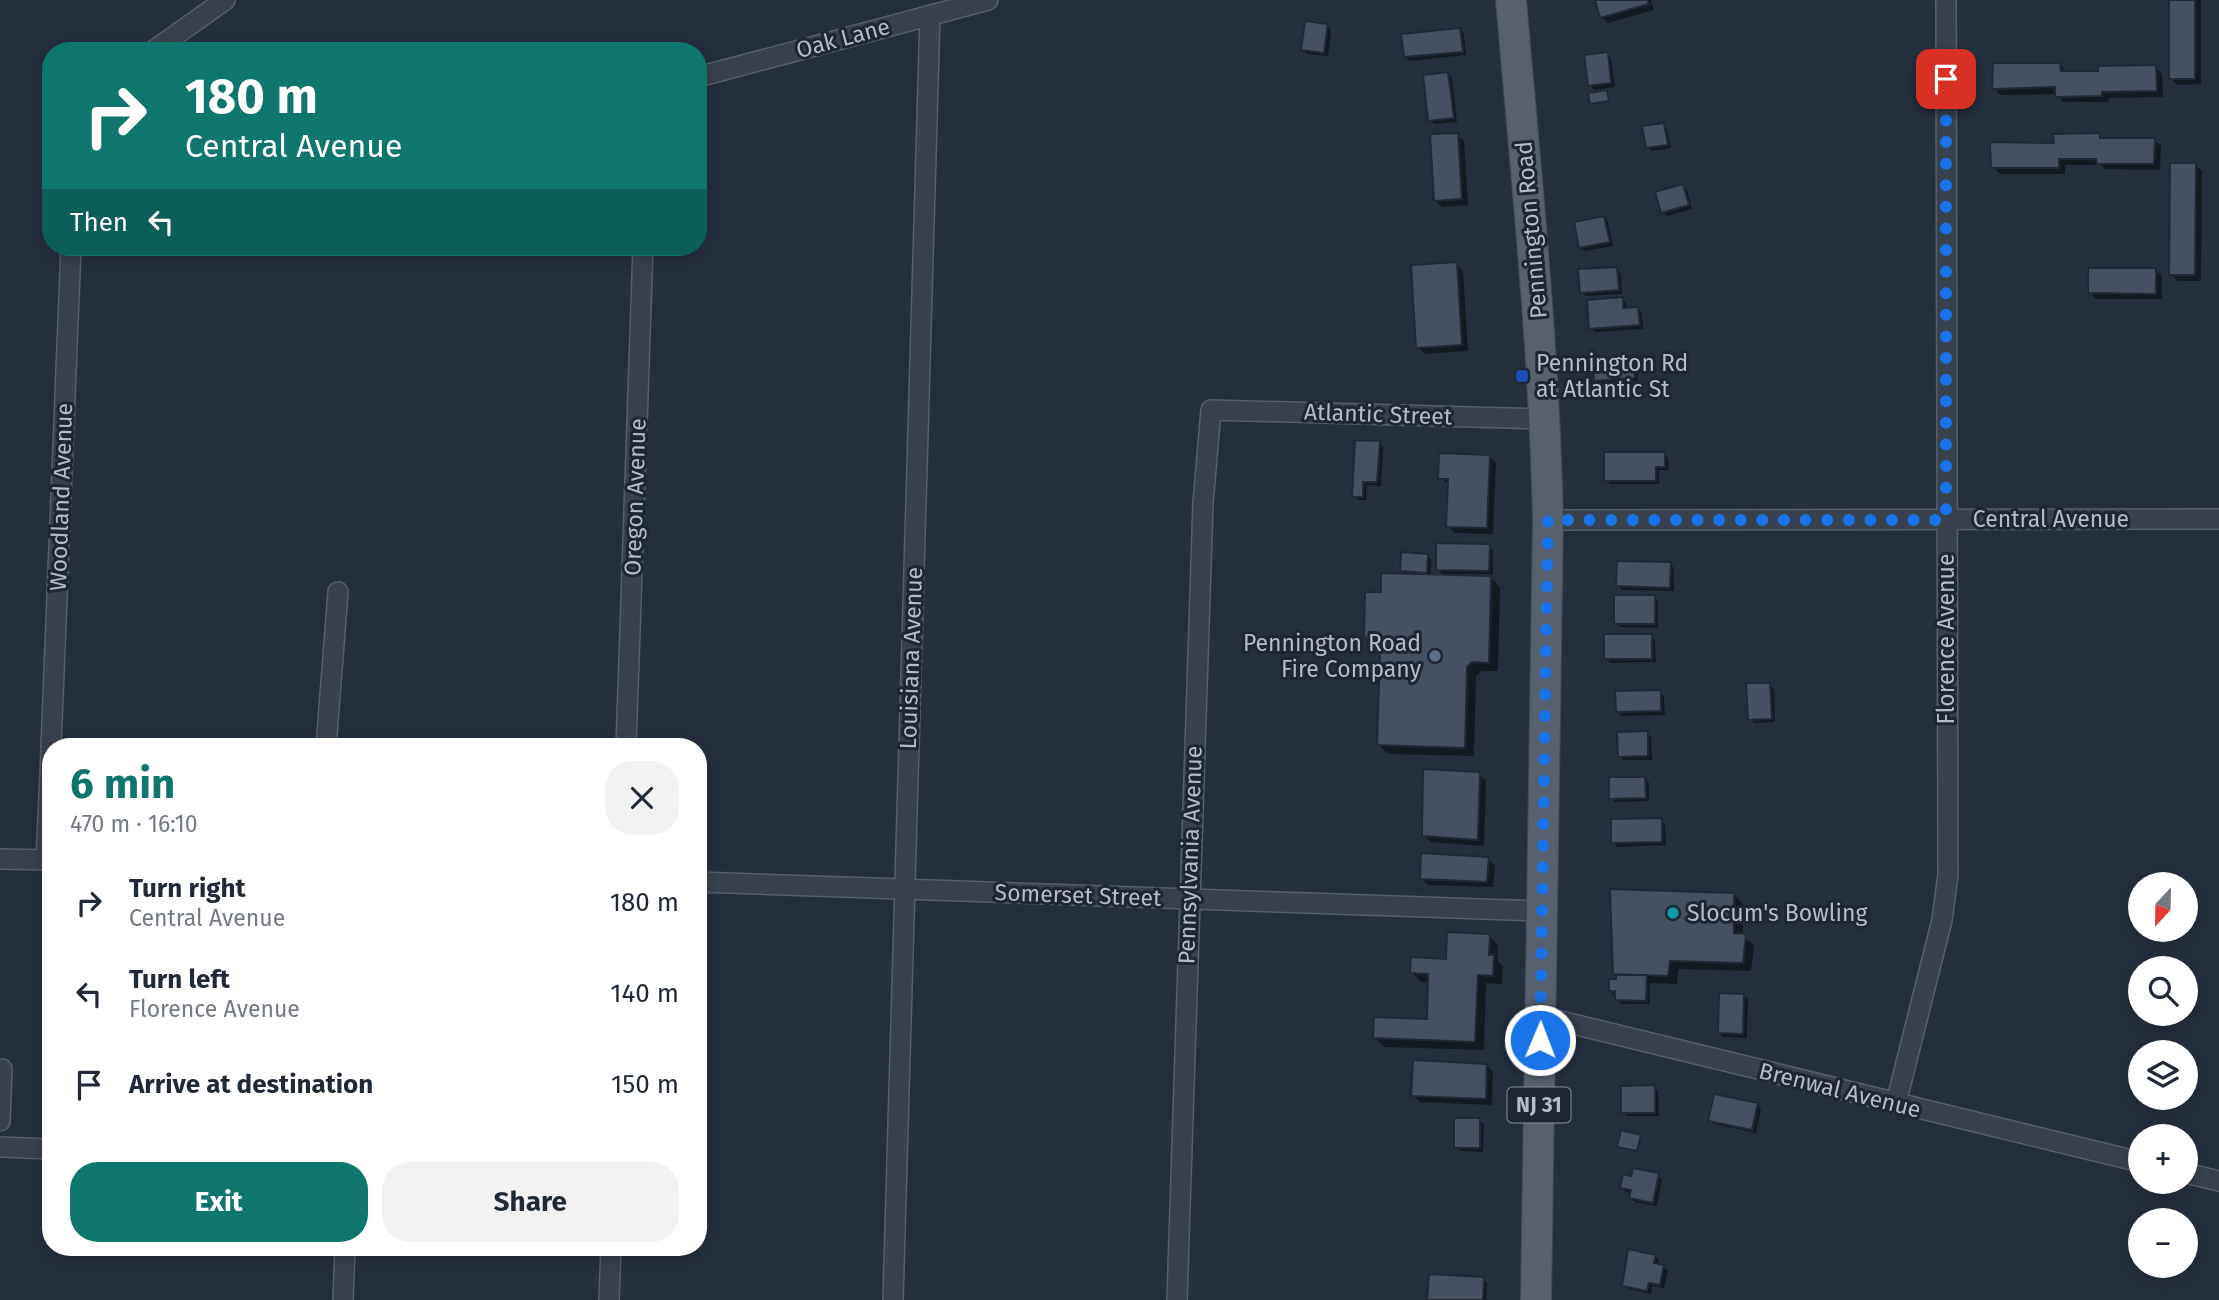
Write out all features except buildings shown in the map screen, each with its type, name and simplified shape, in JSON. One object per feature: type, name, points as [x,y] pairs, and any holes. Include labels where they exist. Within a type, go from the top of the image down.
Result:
[{"type":"main road","name":"Pennington Road","points":[[1511,0],[1545,419],[1548,520],[1535,1300]]},
{"type":"street","points":[[166,42],[225,0]]},
{"type":"street","name":"Oak Lane","points":[[707,74],[988,0]]},
{"type":"street","name":"Florence Avenue","points":[[1896,1103],[1945,902],[1948,875],[1946,0]]},
{"type":"street","name":"Louisiana Avenue","points":[[893,1300],[930,15]]},
{"type":"street","name":"Woodland Avenue","points":[[51,738],[71,256]]},
{"type":"street","name":"Oregon Avenue","points":[[626,738],[643,256]]},
{"type":"street","name":"Atlantic Street","points":[[1211,410],[1545,419]]},
{"type":"street","name":"Pennsylvania Avenue","points":[[1177,1300],[1203,503],[1211,410]]},
{"type":"street","name":"Central Avenue","points":[[1548,520],[2219,519]]},
{"type":"street","points":[[327,738],[338,592]]},
{"type":"street","points":[[0,859],[42,860]]},
{"type":"street","name":"Somerset Street","points":[[707,882],[1541,911]]},
{"type":"street","name":"Brenwal Avenue","points":[[1541,1016],[2128,1159]]},
{"type":"street","points":[[0,1121],[2,1069]]},
{"type":"street","points":[[0,1146],[42,1148]]},
{"type":"street","points":[[2198,1176],[2219,1181]]},
{"type":"street","points":[[343,1300],[345,1256]]},
{"type":"street","points":[[609,1300],[611,1256]]},
{"type":"place","name":"Pennington Rd at Atlantic St","points":[[1522,376]]},
{"type":"place","name":"Pennington Road Fire Company","points":[[1435,656]]},
{"type":"place","name":"Slocum's Bowling","points":[[1673,913]]},
{"type":"route","points":[[1540,1040],[1548,520],[1946,520],[1946,79]]}]
